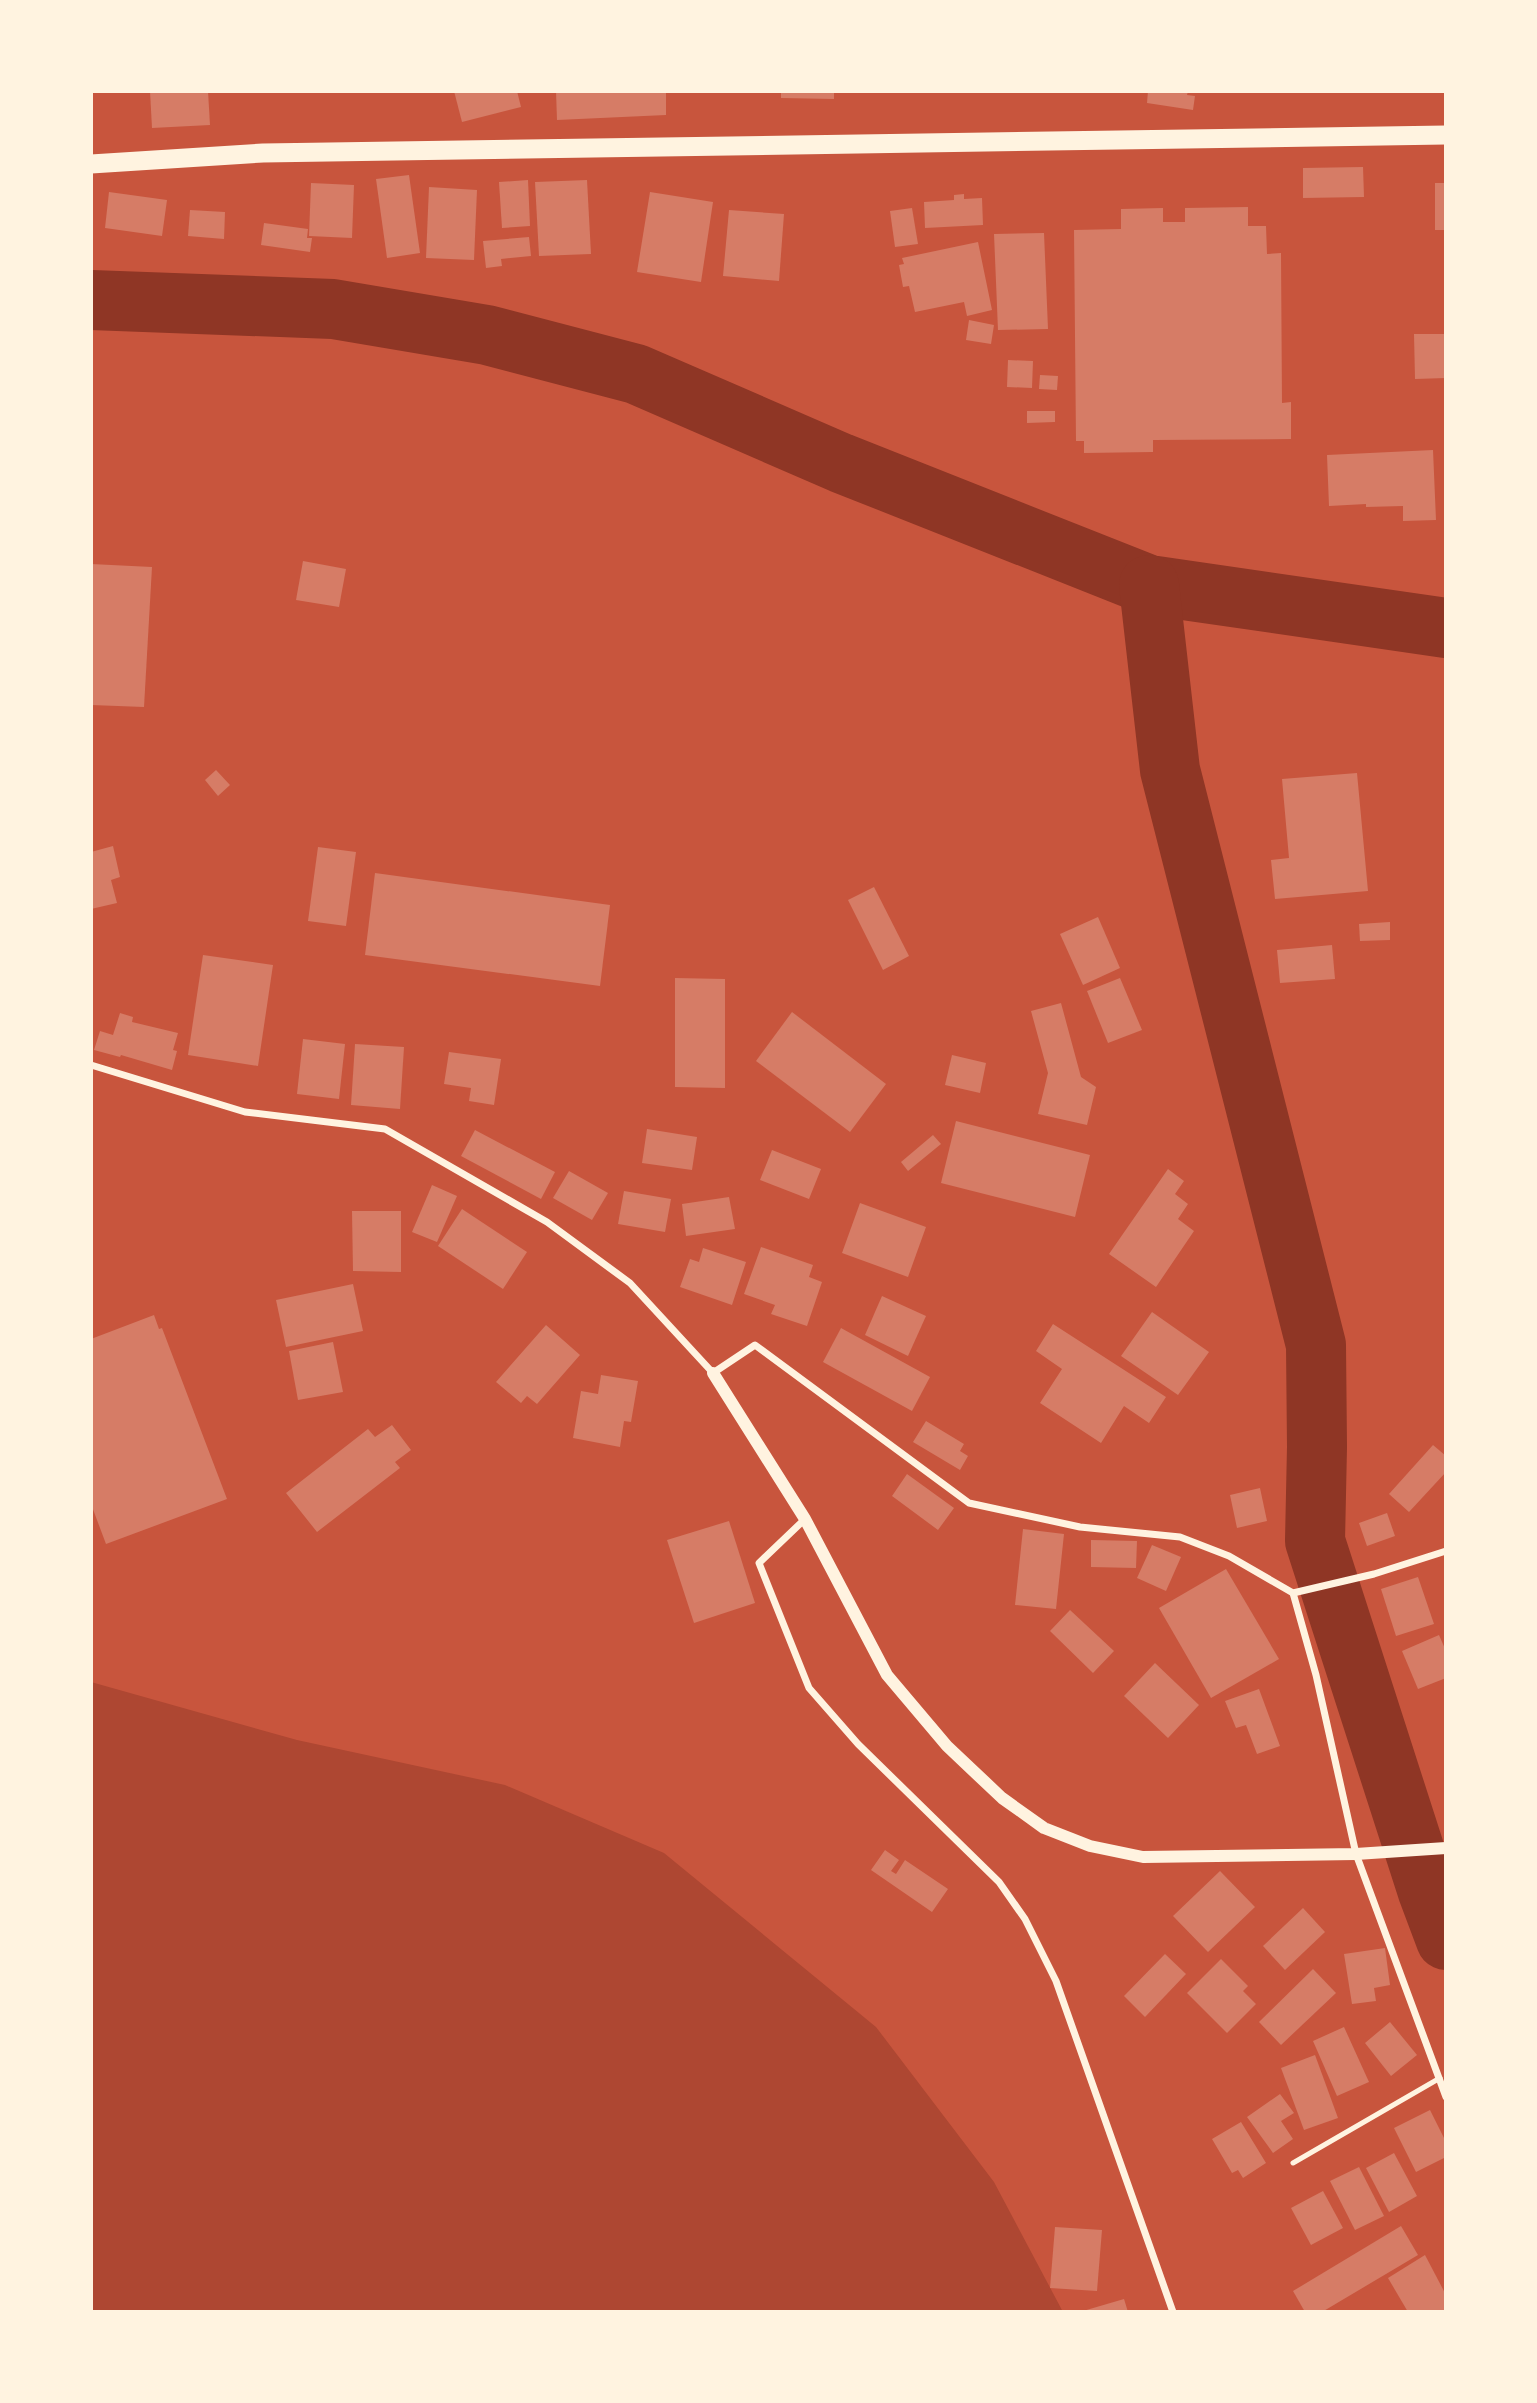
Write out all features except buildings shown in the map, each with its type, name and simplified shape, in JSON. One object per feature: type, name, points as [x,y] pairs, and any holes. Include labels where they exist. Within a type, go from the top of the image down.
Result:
[{"type":"highway","points":[[91,164],[263,153],[1446,135]]},
{"type":"street","points":[[91,1065],[245,1112],[385,1129],[547,1222],[630,1283],[713,1373],[806,1519],[887,1675],[947,1746],[1002,1798],[1044,1828],[1090,1846],[1143,1857],[1356,1854],[1446,1848]]},
{"type":"street","points":[[713,1373],[755,1345],[969,1503],[1080,1527],[1180,1537],[1229,1556],[1293,1593],[1374,1574],[1446,1550]]},
{"type":"street","points":[[806,1519],[759,1563],[809,1688],[858,1744],[999,1882],[1025,1919],[1056,1981],[1173,2312]]},
{"type":"street","points":[[1293,1593],[1316,1675],[1356,1854],[1446,2097]]},
{"type":"lane","points":[[1293,2163],[1440,2078]]},
{"type":"shaded area","points":[[91,1682],[297,1740],[505,1785],[664,1853],[876,2027],[994,2182],[1063,2312],[91,2312]]},
{"type":"waterway","points":[[91,300],[333,309],[487,335],[636,374],[841,463],[1149,585],[1446,628]]},
{"type":"waterway","points":[[1149,585],[1170,770],[1316,1345],[1315,1541],[1428,1892],[1446,1940]]}]
